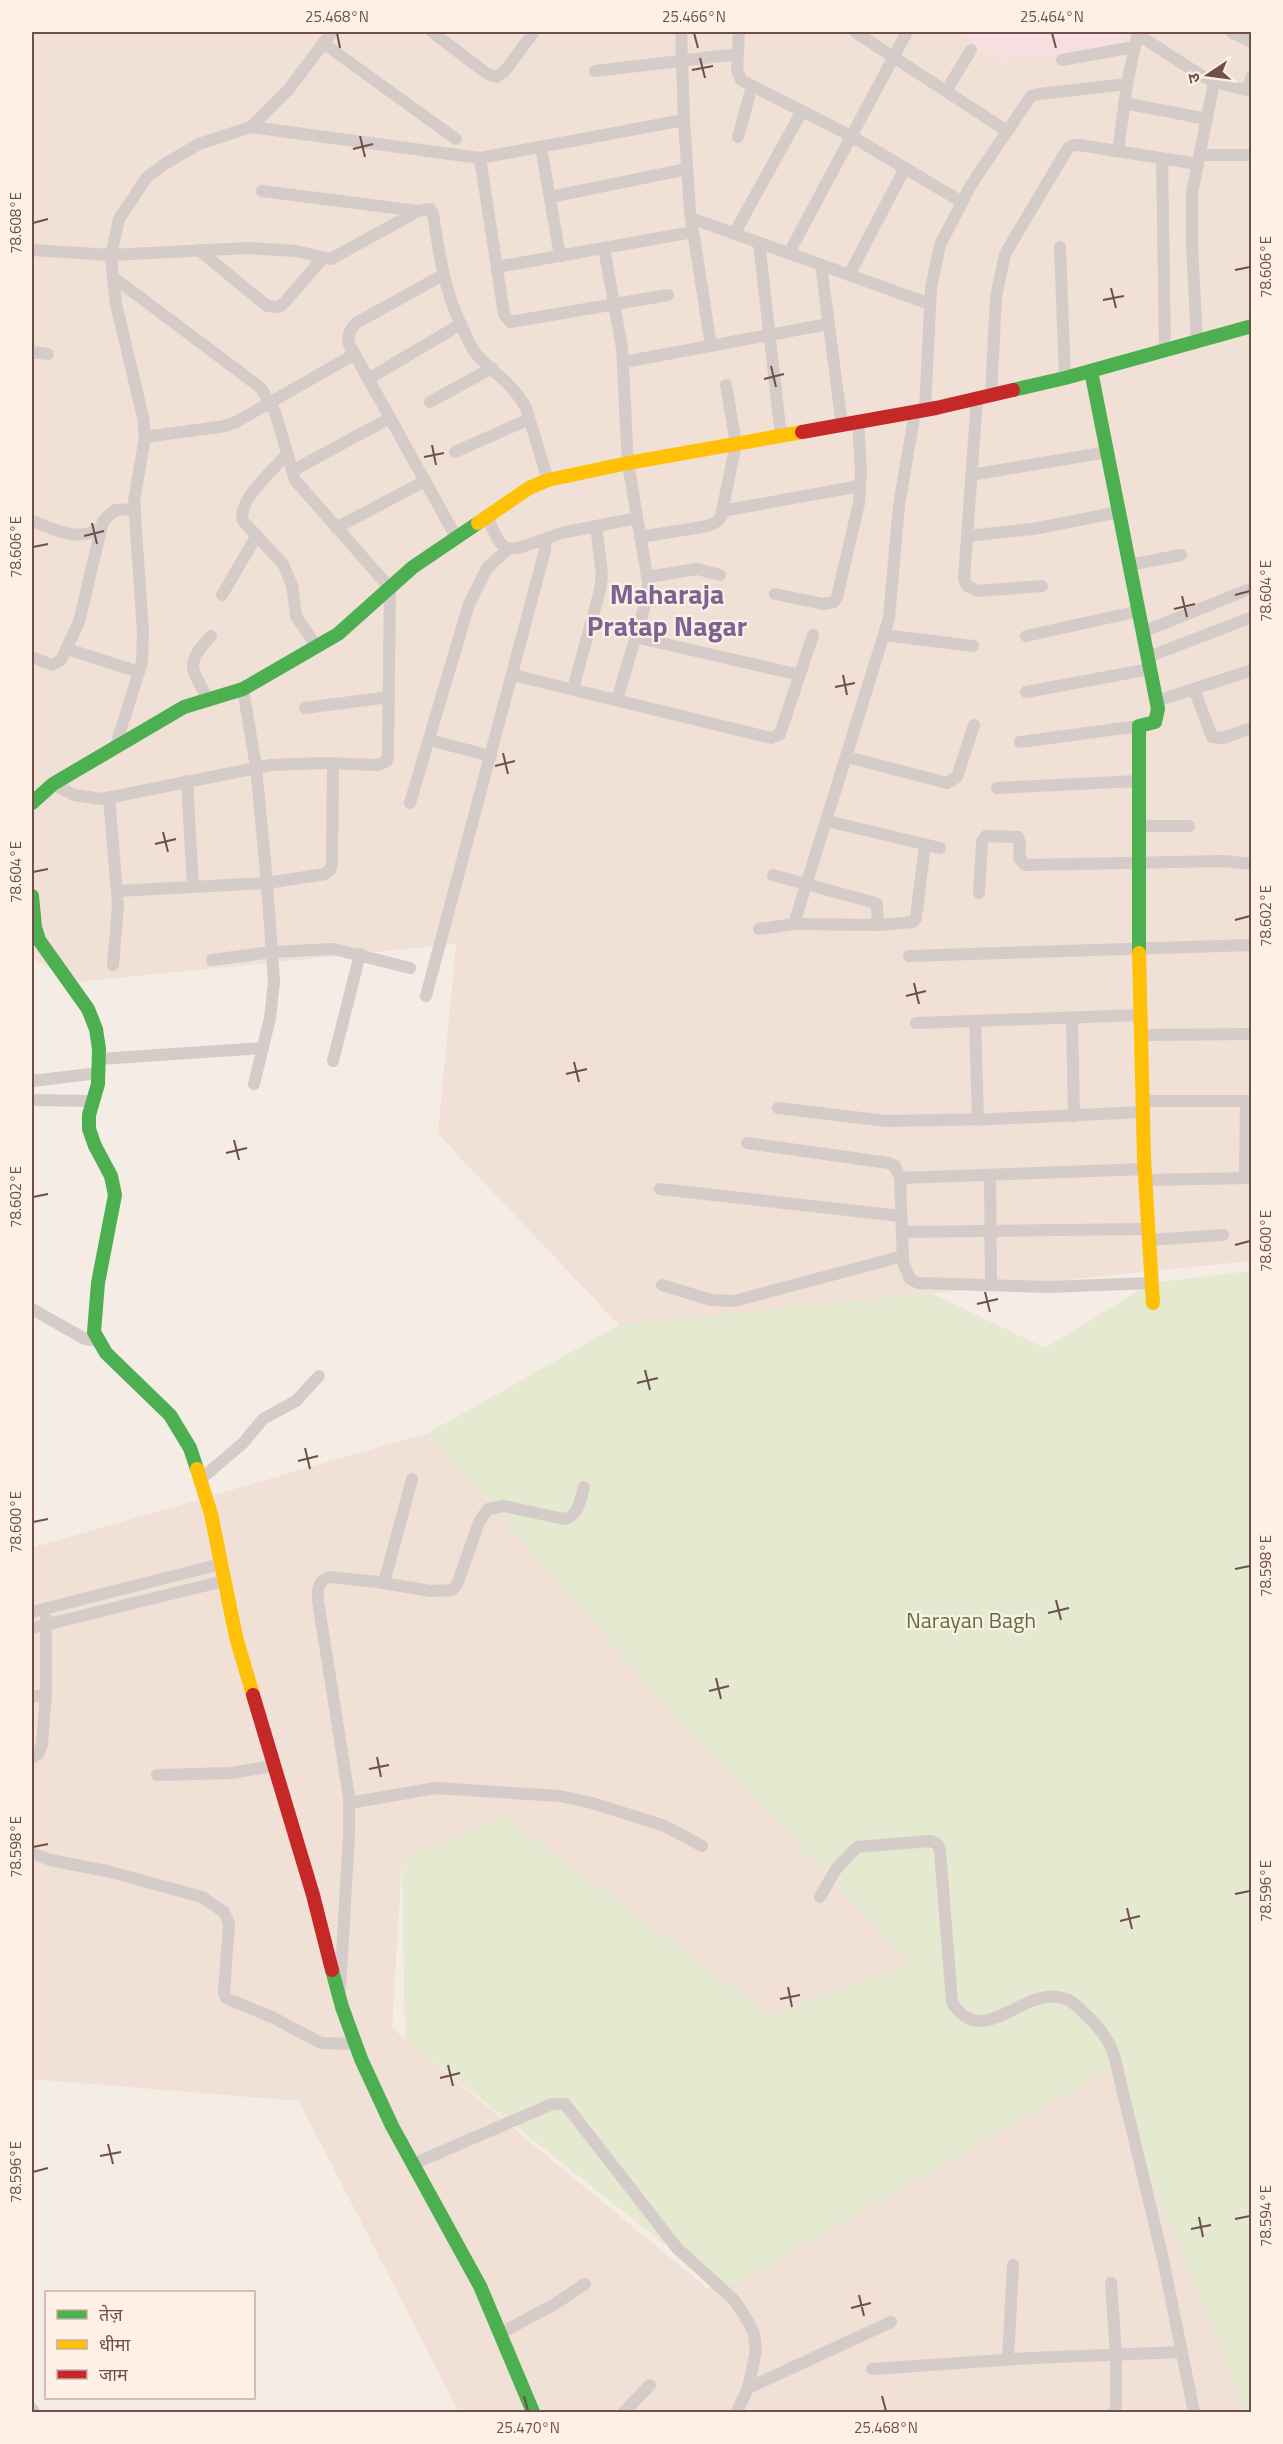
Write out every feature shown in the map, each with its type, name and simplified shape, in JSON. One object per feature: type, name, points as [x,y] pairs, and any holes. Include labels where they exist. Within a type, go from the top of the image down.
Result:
[{"type":"street","points":[[116,745],[139,672],[144,646],[135,509],[136,484],[144,437],[143,417],[113,277],[111,255],[119,219],[147,177],[165,164],[199,144],[250,127],[288,90],[332,32]]},
{"type":"street","points":[[432,32],[486,74],[496,77],[504,72],[534,32]]},
{"type":"street","points":[[681,32],[691,218],[711,346]]},
{"type":"street","points":[[739,32],[738,76],[752,86],[850,136],[962,202]]},
{"type":"street","points":[[855,32],[1007,131]]},
{"type":"street","points":[[789,253],[892,56],[907,32]]},
{"type":"street","points":[[1231,32],[1251,42]]},
{"type":"street","points":[[1062,60],[1136,37],[1214,82],[1249,90],[1251,76]]},
{"type":"street","points":[[1118,152],[1136,37]]},
{"type":"street","points":[[323,43],[456,140]]},
{"type":"street","points":[[946,91],[971,50]]},
{"type":"street","points":[[595,71],[738,54]]},
{"type":"street","points":[[1197,341],[1192,193],[1214,82]]},
{"type":"street","points":[[794,924],[889,618],[900,505],[920,411],[931,288],[940,245],[962,202],[1031,96],[1127,84]]},
{"type":"street","points":[[738,137],[752,86]]},
{"type":"street","points":[[1124,103],[1207,119]]},
{"type":"street","points":[[734,234],[802,111]]},
{"type":"street","points":[[250,127],[480,158],[684,120]]},
{"type":"street","points":[[991,395],[996,297],[1005,254],[1068,148],[1079,145],[1162,158],[1199,159],[1251,155]]},
{"type":"street","points":[[541,147],[560,256]]},
{"type":"street","points":[[480,158],[504,314],[510,322],[668,295]]},
{"type":"street","points":[[1162,158],[1165,350]]},
{"type":"street","points":[[849,275],[905,168]]},
{"type":"street","points":[[550,196],[687,169]]},
{"type":"street","points":[[262,190],[418,211],[430,209],[433,214],[443,275],[461,324],[476,352],[511,385],[520,397],[529,418],[548,480]]},
{"type":"street","points":[[32,250],[111,255],[248,248],[296,251],[323,258],[338,256],[418,211]]},
{"type":"street","points":[[691,218],[930,304]]},
{"type":"street","points":[[497,267],[693,232]]},
{"type":"street","points":[[759,243],[781,436]]},
{"type":"street","points":[[1060,247],[1065,378]]},
{"type":"street","points":[[604,248],[624,362],[628,463],[647,577],[645,605],[617,700]]},
{"type":"street","points":[[199,250],[267,306],[272,307],[284,303],[323,258]]},
{"type":"street","points":[[820,265],[842,425]]},
{"type":"street","points":[[443,275],[357,323],[348,337],[354,354],[456,537]]},
{"type":"street","points":[[53,784],[74,795],[89,799],[256,767],[288,764],[378,765],[387,761],[390,588],[302,489],[292,471],[271,401],[261,388],[113,277]]},
{"type":"street","points":[[368,379],[461,324]]},
{"type":"street","points":[[624,362],[828,324]]},
{"type":"street","points":[[32,803],[53,784],[184,707],[243,689],[338,634],[413,567],[487,515],[529,488],[548,480],[628,463],[920,411],[1065,378],[1251,326]]},
{"type":"street","points":[[32,352],[48,354]]},
{"type":"street","points":[[144,437],[225,426],[354,354]]},
{"type":"street","points":[[430,402],[492,368]]},
{"type":"street","points":[[1020,742],[1138,726],[1155,722],[1158,716],[1091,370]]},
{"type":"street","points":[[640,537],[708,526],[718,521],[736,444],[726,385]]},
{"type":"street","points":[[976,398],[964,579],[972,590],[1042,586]]},
{"type":"street","points":[[292,471],[390,418]]},
{"type":"street","points":[[455,452],[529,418]]},
{"type":"street","points":[[775,594],[823,604],[834,602],[837,597],[859,503],[858,422]]},
{"type":"street","points":[[971,475],[1107,452]]},
{"type":"street","points":[[287,454],[245,501],[241,515],[243,521],[283,564],[292,585],[296,616],[316,647]]},
{"type":"street","points":[[336,528],[425,481]]},
{"type":"street","points":[[722,511],[860,486]]},
{"type":"street","points":[[32,657],[52,664],[61,660],[82,611],[100,528],[115,510],[135,509]]},
{"type":"street","points":[[967,536],[1033,529],[1119,512]]},
{"type":"street","points":[[487,515],[496,539],[502,546],[515,550],[545,539],[637,518]]},
{"type":"street","points":[[32,521],[71,535],[86,535],[100,528]]},
{"type":"street","points":[[573,689],[600,590],[602,574],[596,526]]},
{"type":"street","points":[[222,595],[257,536]]},
{"type":"street","points":[[426,996],[543,562],[545,539]]},
{"type":"street","points":[[410,803],[469,604],[487,568],[508,549]]},
{"type":"street","points":[[1130,566],[1181,555]]},
{"type":"street","points":[[647,577],[697,569],[720,575]]},
{"type":"street","points":[[1143,632],[1251,588]]},
{"type":"street","points":[[1026,636],[1139,611]]},
{"type":"street","points":[[1026,692],[1149,663],[1251,617]]},
{"type":"street","points":[[513,675],[771,738],[780,735],[813,635]]},
{"type":"street","points":[[884,635],[973,646]]},
{"type":"street","points":[[209,701],[193,671],[192,663],[196,652],[211,636]]},
{"type":"street","points":[[636,637],[800,675]]},
{"type":"street","points":[[66,649],[139,672]]},
{"type":"street","points":[[1156,702],[1251,670]]},
{"type":"street","points":[[243,689],[256,767],[272,952],[273,1002],[254,1084]]},
{"type":"street","points":[[1194,689],[1212,737],[1223,738],[1251,728]]},
{"type":"street","points":[[305,708],[389,697]]},
{"type":"street","points":[[847,757],[947,783],[957,777],[974,725]]},
{"type":"street","points":[[1138,726],[1137,863],[1140,1035],[1153,1303]]},
{"type":"street","points":[[429,740],[491,756]]},
{"type":"street","points":[[118,891],[267,883],[319,876],[330,870],[333,764]]},
{"type":"street","points":[[187,781],[193,887]]},
{"type":"street","points":[[997,788],[1138,781]]},
{"type":"street","points":[[109,797],[118,891],[113,965]]},
{"type":"street","points":[[827,821],[940,848]]},
{"type":"street","points":[[1138,826],[1189,826]]},
{"type":"street","points":[[979,893],[982,841],[986,836],[1018,837],[1019,858],[1025,865],[1223,861],[1251,864]]},
{"type":"street","points":[[759,929],[794,924],[909,924],[916,918],[925,845]]},
{"type":"street","points":[[773,875],[877,904],[878,925]]},
{"type":"street","points":[[32,896],[35,927],[39,940],[88,1009],[96,1029],[99,1066],[89,1115],[89,1129],[111,1176],[115,1195],[94,1315],[94,1332],[106,1353],[170,1415],[189,1448],[201,1479],[236,1637],[355,2044],[373,2088],[470,2266],[501,2332],[533,2412]]},
{"type":"street","points":[[909,956],[1251,945]]},
{"type":"street","points":[[212,960],[272,952],[334,949],[410,968]]},
{"type":"street","points":[[333,1061],[360,954]]},
{"type":"street","points":[[916,1023],[1140,1016]]},
{"type":"street","points":[[1072,1018],[1074,1116]]},
{"type":"street","points":[[975,1021],[978,1120]]},
{"type":"street","points":[[1140,1035],[1251,1034]]},
{"type":"street","points":[[32,1081],[99,1066],[263,1048]]},
{"type":"street","points":[[32,1100],[93,1101]]},
{"type":"street","points":[[778,1108],[886,1121],[978,1120],[1074,1116],[1142,1107],[1249,1101],[1248,1178],[1145,1175],[900,1178]]},
{"type":"street","points":[[747,1143],[889,1163],[895,1166],[900,1178],[905,1272],[910,1279],[918,1283],[1047,1287],[1151,1283]]},
{"type":"street","points":[[990,1176],[991,1285]]},
{"type":"street","points":[[660,1189],[901,1216]]},
{"type":"street","points":[[902,1232],[991,1231],[1224,1235]]},
{"type":"street","points":[[662,1285],[711,1299],[734,1301],[903,1256]]},
{"type":"street","points":[[32,1309],[85,1339],[98,1341]]},
{"type":"street","points":[[201,1479],[243,1443],[263,1419],[296,1401],[318,1376]]},
{"type":"street","points":[[384,1583],[412,1479]]},
{"type":"street","points":[[339,1994],[346,1899],[349,1803],[345,1758],[317,1590],[324,1579],[330,1577],[431,1591],[452,1590],[457,1585],[479,1522],[488,1509],[504,1506],[564,1520],[576,1513],[584,1487]]},
{"type":"street","points":[[32,1612],[221,1564]]},
{"type":"street","points":[[32,1628],[224,1581]]},
{"type":"street","points":[[32,1758],[38,1754],[42,1744],[46,1694],[46,1608]]},
{"type":"street","points":[[32,1697],[46,1694]]},
{"type":"street","points":[[157,1775],[224,1774],[273,1766]]},
{"type":"street","points":[[349,1803],[436,1788],[560,1796],[592,1803],[665,1826],[702,1846]]},
{"type":"street","points":[[820,1897],[836,1869],[857,1848],[932,1841],[938,1845],[940,1851],[952,2002],[958,2012],[968,2020],[987,2021],[1039,1999],[1064,1998],[1073,2003],[1104,2034],[1114,2055],[1139,2157],[1194,2412]]},
{"type":"street","points":[[32,1853],[50,1860],[106,1871],[202,1896],[217,1905],[227,1915],[229,1923],[224,1992],[226,1998],[274,2018],[321,2043],[355,2044]]},
{"type":"street","points":[[413,2164],[552,2104],[565,2104],[676,2248],[724,2290],[741,2309],[754,2334],[755,2342],[753,2369],[748,2388],[737,2412]]},
{"type":"street","points":[[1008,2359],[1013,2265]]},
{"type":"street","points":[[1111,2283],[1116,2354],[1116,2407],[1114,2412]]},
{"type":"street","points":[[501,2332],[555,2304],[585,2284]]},
{"type":"street","points":[[748,2388],[891,2322]]},
{"type":"street","points":[[872,2369],[1008,2359],[1182,2352]]},
{"type":"street","points":[[624,2412],[650,2385]]},
{"type":"shaded area","points":[[32,32],[1251,32],[1251,1261],[619,1325],[438,1134],[456,944],[76,982],[32,958]]},
{"type":"shaded area","points":[[959,32],[1128,32],[1118,49],[998,62]]},
{"type":"shaded area","points":[[428,1433],[679,1720],[912,1964],[770,2015],[504,1816],[402,1859],[392,2028],[708,2289],[1108,2069],[1246,2412],[459,2412],[299,2101],[32,2079],[32,1548]]},
{"type":"green space","name":"Narayan Bagh","points":[[1251,1271],[1251,2412],[1246,2412],[1108,2070],[724,2291],[405,2039],[402,1859],[504,1816],[770,2015],[911,1964],[679,1720],[428,1433],[619,1325],[931,1293],[1045,1348],[1151,1283]]},
{"type":"traffic: fast","points":[[1013,390],[1065,378],[1252,326]]},
{"type":"traffic: fast","points":[[1091,371],[1158,709],[1155,722],[1139,726],[1139,953]]},
{"type":"traffic: fast","points":[[32,803],[53,784],[184,707],[243,689],[338,634],[413,567],[478,523]]},
{"type":"traffic: fast","points":[[32,896],[35,927],[39,940],[88,1009],[96,1029],[99,1049],[98,1084],[89,1115],[89,1129],[111,1176],[115,1195],[98,1283],[94,1332],[106,1353],[170,1415],[190,1448],[197,1469]]},
{"type":"traffic: fast","points":[[332,1970],[342,2007],[361,2059],[392,2126],[480,2286],[533,2412]]},
{"type":"traffic: slow","points":[[478,523],[529,488],[548,480],[628,463],[802,432]]},
{"type":"traffic: slow","points":[[1139,953],[1144,1159],[1153,1303]]},
{"type":"traffic: slow","points":[[197,1469],[211,1514],[236,1637],[253,1695]]},
{"type":"traffic: jam","points":[[802,432],[936,408],[1013,390]]},
{"type":"traffic: jam","points":[[253,1695],[313,1895],[332,1970]]},
{"type":"district","name":"Maharaja Pratap Nagar","points":[[667,610]]}]
